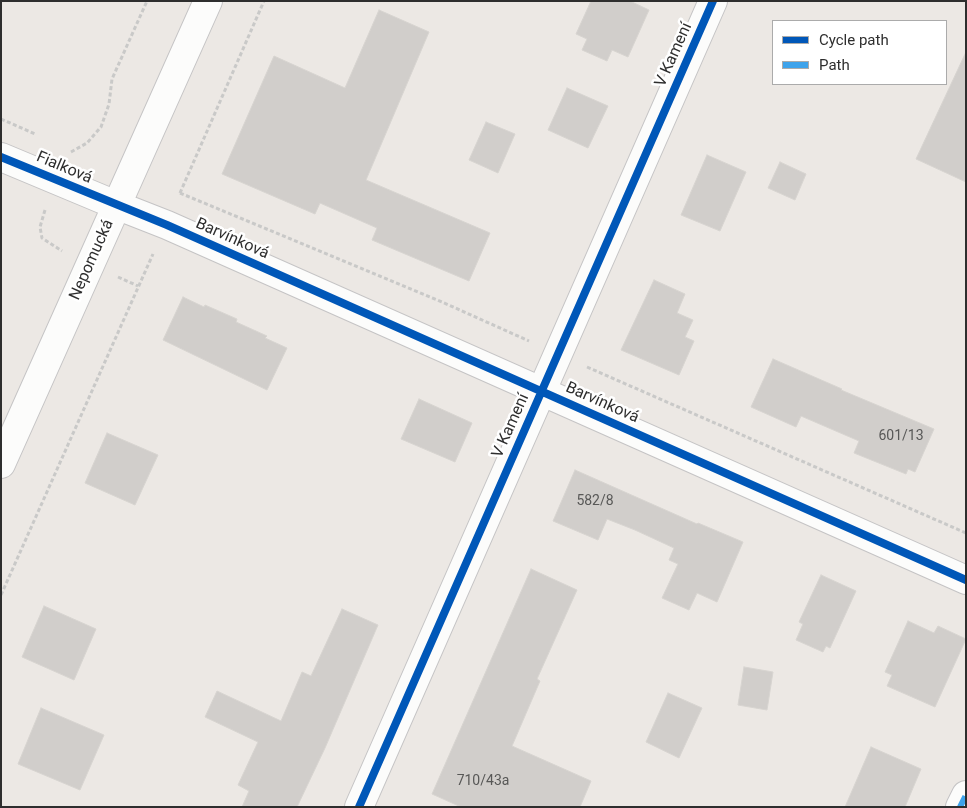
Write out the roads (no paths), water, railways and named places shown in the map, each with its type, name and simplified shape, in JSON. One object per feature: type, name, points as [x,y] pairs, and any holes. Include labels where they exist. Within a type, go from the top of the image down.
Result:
[{"type":"street","name":"Nepomucká","points":[[1,464],[208,1]]},
{"type":"street","name":"V Kamení","points":[[359,807],[713,1]]},
{"type":"street","name":"Fialková","points":[[1,157],[116,205]]},
{"type":"street","name":"Barvínková","points":[[116,205],[166,225],[966,580]]},
{"type":"street","points":[[960,807],[966,795]]}]
